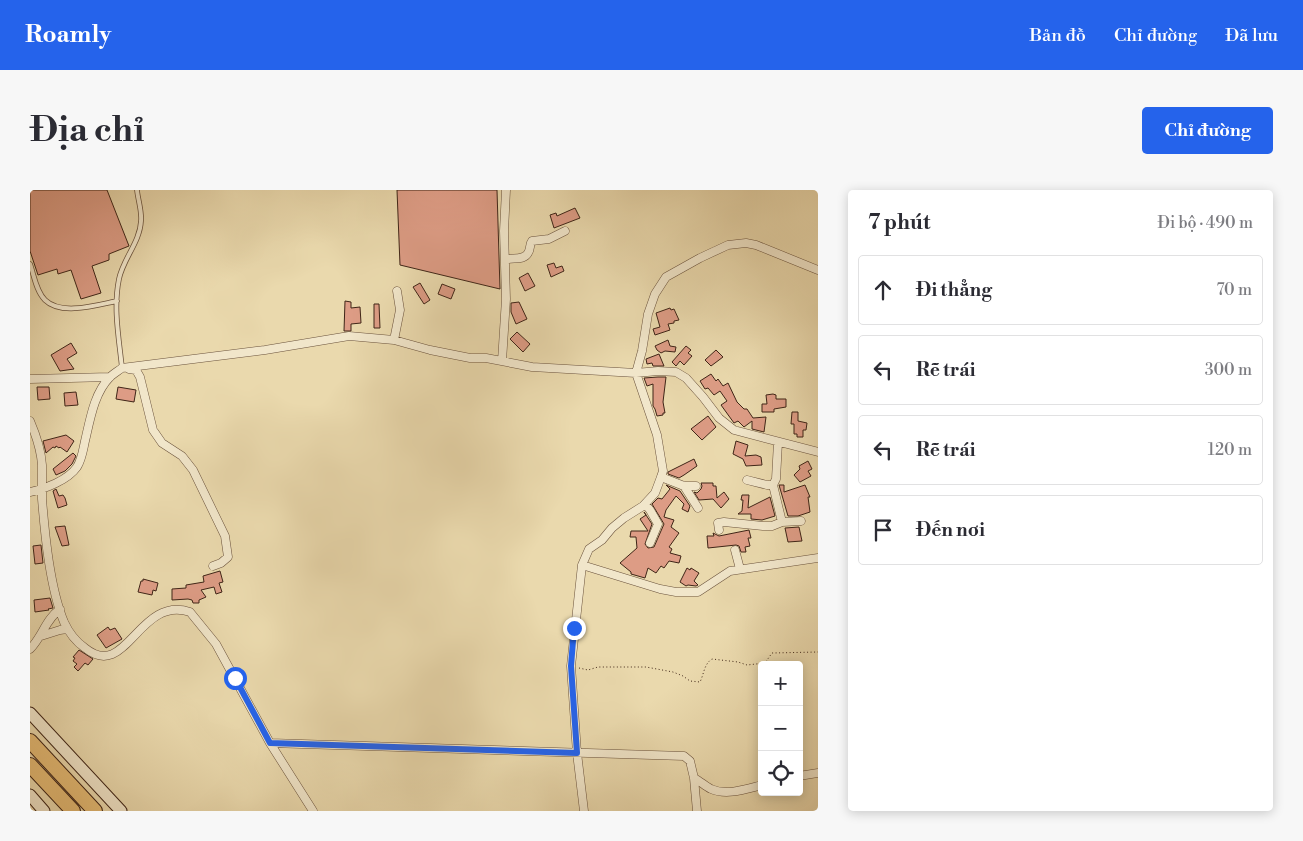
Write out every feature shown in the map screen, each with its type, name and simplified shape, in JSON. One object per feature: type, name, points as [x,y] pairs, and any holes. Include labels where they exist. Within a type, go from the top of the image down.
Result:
[{"type":"highway","points":[[30,741],[95,811]]},
{"type":"highway","points":[[30,765],[73,811]]},
{"type":"main road","points":[[30,713],[120,811]]},
{"type":"main road","points":[[30,795],[44,811]]},
{"type":"street","points":[[502,362],[506,299],[504,231],[506,190]]},
{"type":"street","points":[[505,260],[526,256],[530,251],[532,241],[549,239],[565,230]]},
{"type":"street","points":[[584,811],[577,753],[571,666],[582,565],[589,549],[602,540],[624,518],[656,494],[663,471],[657,435],[636,374],[648,314],[655,294],[666,277],[683,266],[728,245],[746,243],[756,245],[818,270]]},
{"type":"street","points":[[394,340],[400,310],[397,292]]},
{"type":"street","points":[[30,492],[42,489],[71,473],[78,465],[84,450],[91,415],[100,392],[110,377],[122,368],[265,350],[349,336],[394,340],[446,353],[532,367],[636,374],[658,371],[676,372],[686,378],[726,425],[734,430],[818,452]]},
{"type":"street","points":[[122,368],[136,370],[140,377],[153,430],[162,443],[182,456],[193,470],[204,496],[220,524],[228,557],[221,563],[213,566]]},
{"type":"street","points":[[30,379],[110,377]]},
{"type":"street","points":[[30,421],[39,445],[41,457],[42,489],[52,581],[67,629],[73,638],[98,656],[109,656],[125,646],[142,626],[155,616],[170,610],[190,612],[216,644],[270,743],[313,811]]},
{"type":"street","points":[[778,442],[776,479],[773,484],[782,522]]},
{"type":"street","points":[[661,477],[684,486],[696,486]]},
{"type":"street","points":[[747,480],[767,485],[773,484]]},
{"type":"street","points":[[684,486],[698,508]]},
{"type":"street","points":[[645,504],[658,524],[650,543]]},
{"type":"street","points":[[719,530],[718,524],[720,522],[772,526],[782,522],[801,521]]},
{"type":"street","points":[[736,550],[740,569]]},
{"type":"street","points":[[582,565],[660,589],[698,592],[730,571],[818,558]]},
{"type":"street","points":[[30,649],[41,636],[49,620],[60,609]]},
{"type":"street","points":[[41,636],[67,629]]},
{"type":"street","points":[[270,743],[684,756],[690,761],[694,778],[697,811]]},
{"type":"street","points":[[803,775],[818,772]]},
{"type":"street","points":[[694,778],[711,789],[720,792],[738,791],[758,786]]},
{"type":"lane","points":[[122,368],[117,301],[119,278],[138,235],[141,221],[137,190]]},
{"type":"lane","points":[[30,264],[42,296],[46,301],[54,305],[75,309],[117,301]]},
{"type":"path","points":[[571,666],[588,670],[598,667],[646,667],[672,672],[690,681],[700,682],[704,667],[712,659],[757,664],[765,663],[772,653],[818,652]]},
{"type":"building","points":[[30,190],[107,190],[129,246],[109,254],[109,260],[92,266],[101,293],[81,299],[71,270],[58,274],[57,269],[38,275],[30,251]]},
{"type":"building","points":[[397,190],[497,190],[500,289],[400,265]]},
{"type":"building","points":[[575,208],[580,218],[554,228],[550,215],[556,213],[557,216]]},
{"type":"building","points":[[554,263],[556,268],[562,266],[564,271],[551,277],[547,265]]},
{"type":"building","points":[[528,273],[535,286],[525,291],[519,278]]},
{"type":"building","points":[[420,283],[430,300],[424,304],[413,287]]},
{"type":"building","points":[[442,284],[455,289],[451,299],[438,294]]},
{"type":"building","points":[[345,301],[351,302],[351,308],[360,307],[361,323],[351,324],[351,331],[344,331]]},
{"type":"building","points":[[519,302],[527,319],[516,324],[511,312],[511,303]]},
{"type":"building","points":[[374,304],[379,304],[380,328],[374,328]]},
{"type":"building","points":[[670,308],[671,310],[674,309],[679,320],[668,324],[670,330],[655,335],[653,329],[660,327],[656,313]]},
{"type":"building","points":[[517,332],[530,344],[523,352],[510,339]]},
{"type":"building","points":[[668,340],[670,346],[676,347],[675,352],[665,351],[661,353],[657,350],[655,346]]},
{"type":"building","points":[[71,343],[77,353],[67,359],[74,369],[60,371],[51,355]]},
{"type":"building","points":[[686,346],[691,350],[688,353],[692,356],[684,365],[680,361],[676,366],[672,362]]},
{"type":"building","points":[[716,350],[723,357],[711,366],[705,360]]},
{"type":"building","points":[[659,354],[664,366],[653,366],[652,363],[647,364],[646,359]]},
{"type":"building","points":[[711,374],[723,386],[728,383],[737,402],[744,409],[747,409],[753,418],[766,417],[764,432],[752,429],[752,421],[744,427],[738,421],[734,423],[721,405],[727,401],[720,391],[714,395],[708,388],[705,389],[700,381]]},
{"type":"building","points":[[666,377],[663,402],[665,413],[657,416],[653,406],[653,384],[647,386],[644,378]]},
{"type":"building","points":[[37,387],[49,387],[50,399],[38,400]]},
{"type":"building","points":[[118,387],[136,390],[134,402],[116,399]]},
{"type":"building","points":[[76,392],[78,405],[65,406],[64,393]]},
{"type":"building","points":[[766,395],[776,395],[776,399],[786,399],[786,407],[774,409],[774,412],[762,412],[762,404],[767,404]]},
{"type":"building","points":[[792,412],[798,412],[798,421],[807,423],[806,430],[803,430],[803,437],[797,437],[797,434],[794,434],[794,424],[791,424]]},
{"type":"building","points":[[708,416],[716,427],[702,440],[691,429]]},
{"type":"building","points":[[66,435],[74,441],[67,452],[56,446],[46,453],[43,441]]},
{"type":"building","points":[[736,441],[748,445],[745,456],[756,455],[761,457],[762,465],[746,466],[743,459],[733,454]]},
{"type":"building","points":[[73,453],[76,456],[72,464],[65,471],[56,475],[53,469]]},
{"type":"building","points":[[694,459],[697,466],[679,478],[668,474],[668,472]]},
{"type":"building","points":[[808,461],[812,469],[808,471],[811,476],[800,482],[794,475],[800,469],[799,466]]},
{"type":"building","points":[[701,483],[713,483],[713,486],[716,486],[717,498],[724,492],[729,499],[721,508],[713,499],[699,500],[694,492],[697,493],[701,489]]},
{"type":"building","points":[[666,485],[680,491],[690,506],[688,512],[682,509],[684,504],[676,496],[666,510],[664,517],[674,520],[671,527],[679,533],[669,547],[672,549],[670,553],[681,556],[679,563],[669,561],[664,568],[661,566],[656,573],[648,568],[645,578],[631,574],[620,563],[637,548],[636,537],[630,537],[631,531],[648,531],[640,519],[646,515],[652,524],[645,544],[648,548],[654,547],[664,524],[652,504],[658,498],[662,499],[670,489]]},
{"type":"building","points":[[779,485],[784,485],[784,492],[805,485],[810,497],[808,497],[810,512],[798,516],[788,516]]},
{"type":"building","points":[[56,489],[59,496],[63,495],[67,505],[58,508],[53,491]]},
{"type":"building","points":[[742,495],[749,495],[748,508],[770,497],[775,516],[762,520],[751,519],[751,514],[738,514],[742,511]]},
{"type":"building","points":[[65,526],[69,545],[62,546],[55,527]]},
{"type":"building","points":[[799,527],[802,541],[788,542],[785,528]]},
{"type":"building","points":[[749,530],[750,546],[745,547],[746,552],[741,552],[739,546],[736,545],[708,548],[707,536],[714,536],[713,533],[719,536]]},
{"type":"building","points":[[41,545],[43,563],[35,564],[33,546]]},
{"type":"building","points":[[687,568],[690,570],[691,568],[699,573],[694,581],[698,585],[686,586],[680,582]]},
{"type":"building","points":[[220,571],[223,582],[219,583],[222,592],[216,594],[214,587],[201,590],[206,597],[199,600],[199,603],[193,603],[192,600],[188,599],[172,600],[172,589],[186,588],[186,585],[204,582],[203,576]]},
{"type":"building","points":[[143,579],[158,583],[156,591],[153,590],[152,595],[138,592]]},
{"type":"building","points":[[50,598],[53,608],[35,612],[34,600]]},
{"type":"building","points":[[108,627],[110,630],[115,628],[122,639],[106,648],[97,635]]},
{"type":"building","points":[[79,650],[93,659],[88,665],[85,663],[78,671],[74,667],[77,664],[73,661],[75,658],[73,657]]},
{"type":"route","points":[[235,678],[270,743],[577,753],[571,666],[574,628]]}]
